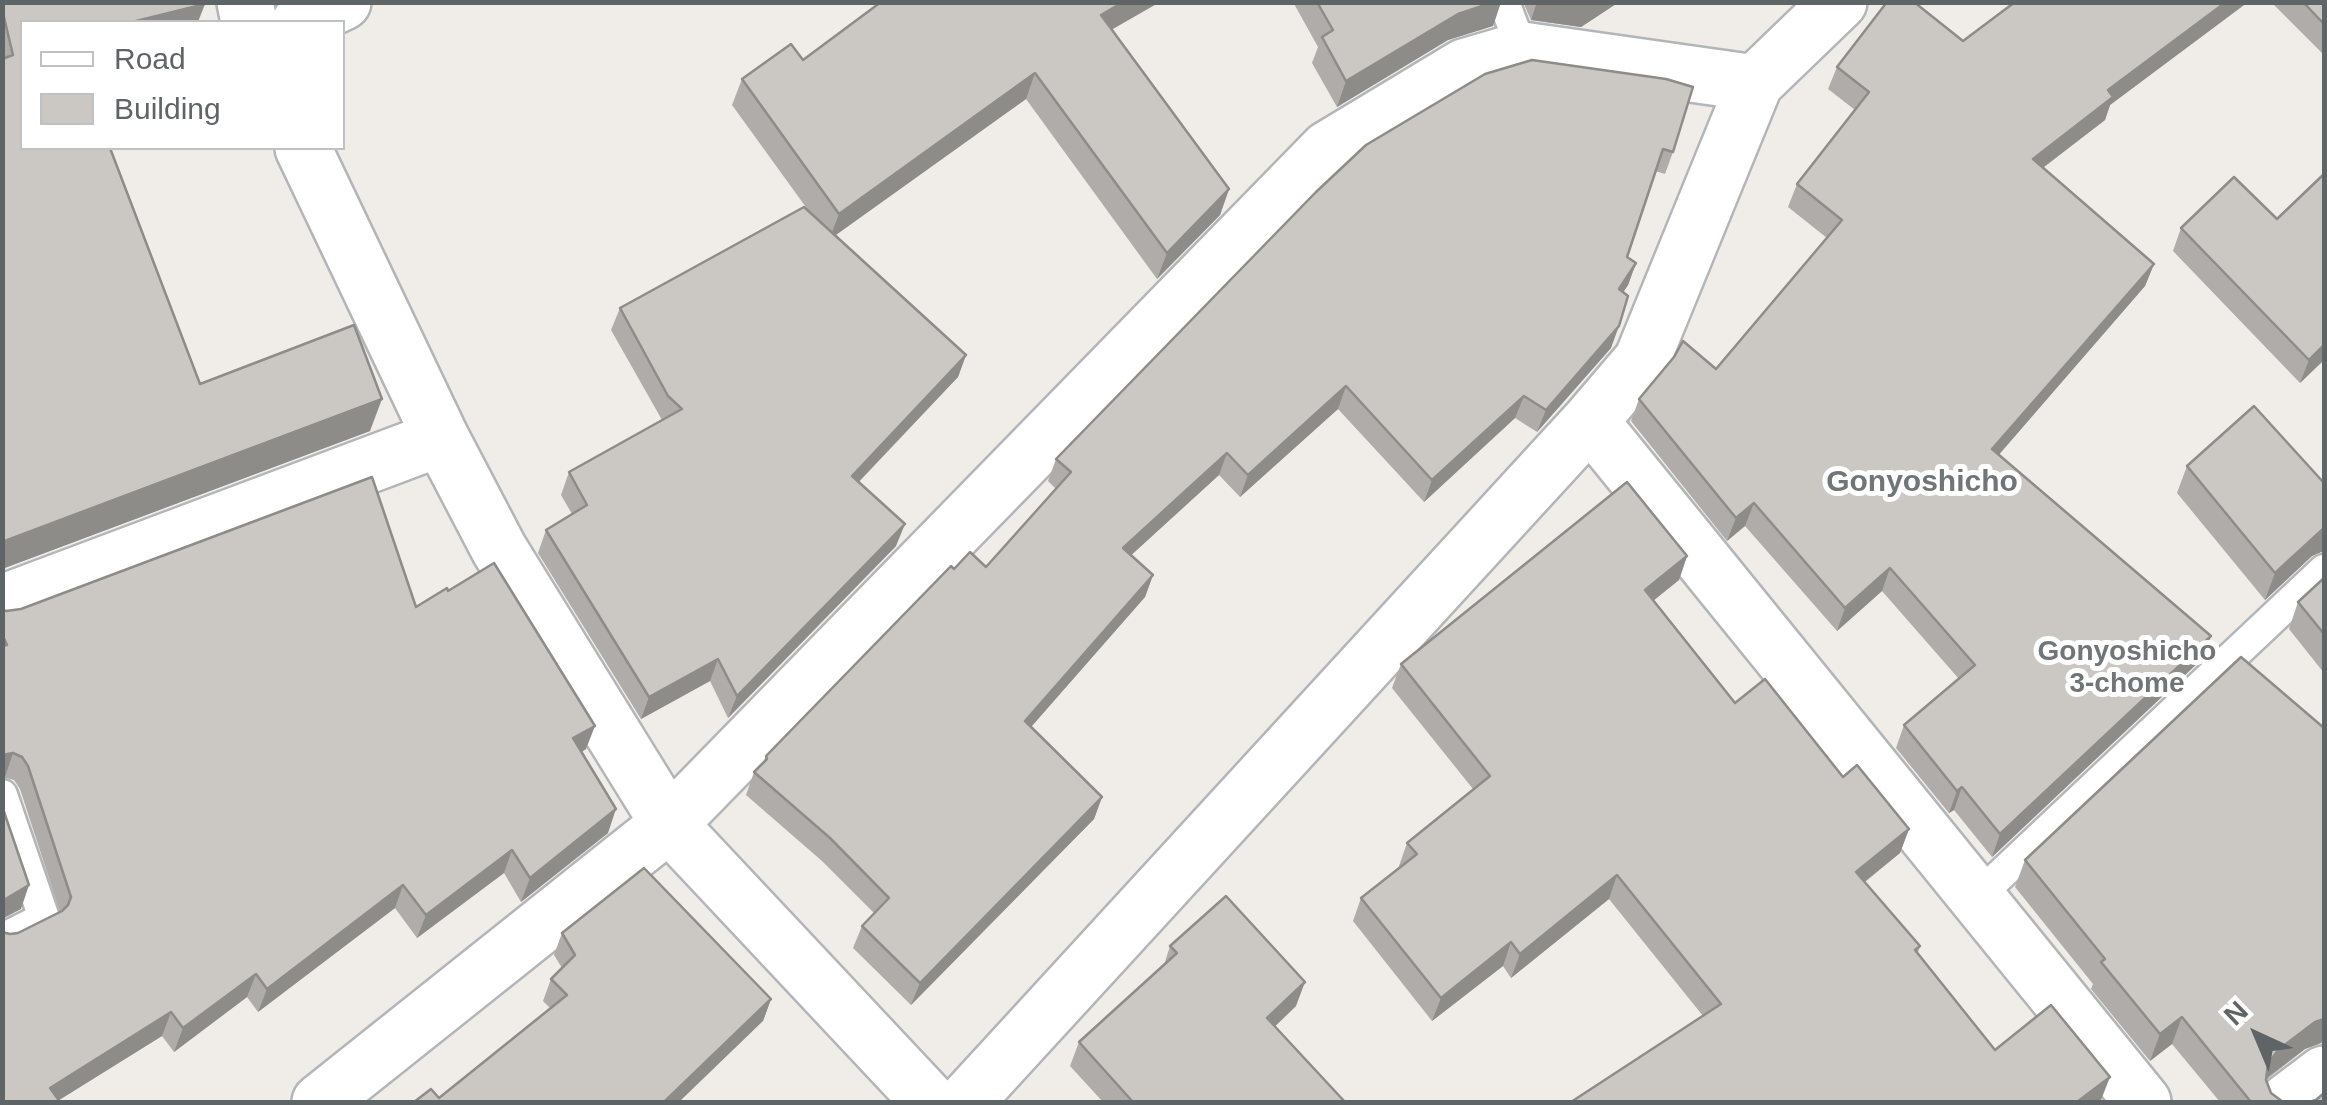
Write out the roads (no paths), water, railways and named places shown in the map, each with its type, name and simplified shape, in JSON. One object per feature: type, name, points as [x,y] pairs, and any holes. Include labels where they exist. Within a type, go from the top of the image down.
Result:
[{"type":"street","points":[[304,20],[343,2]]},
{"type":"street","points":[[965,1102],[1642,360],[1755,84],[1839,2]]},
{"type":"street","points":[[320,1102],[669,824],[1328,149],[1464,67],[1513,26],[1755,84]]},
{"type":"street","points":[[304,150],[441,438],[499,549],[669,824],[930,1102]]},
{"type":"street","points":[[1590,420],[2143,1102]]},
{"type":"street","points":[[2,603],[441,438]]},
{"type":"street","points":[[2287,1102],[2324,1074]]},
{"type":"lane","points":[[1977,898],[2324,570]]},
{"type":"lane","points":[[2,794],[44,918],[2,939]]},
{"type":"district","name":"Gonyoshicho","points":[[1922,483]]},
{"type":"district","name":"Gonyoshicho 3-chome","points":[[2127,668]]}]
